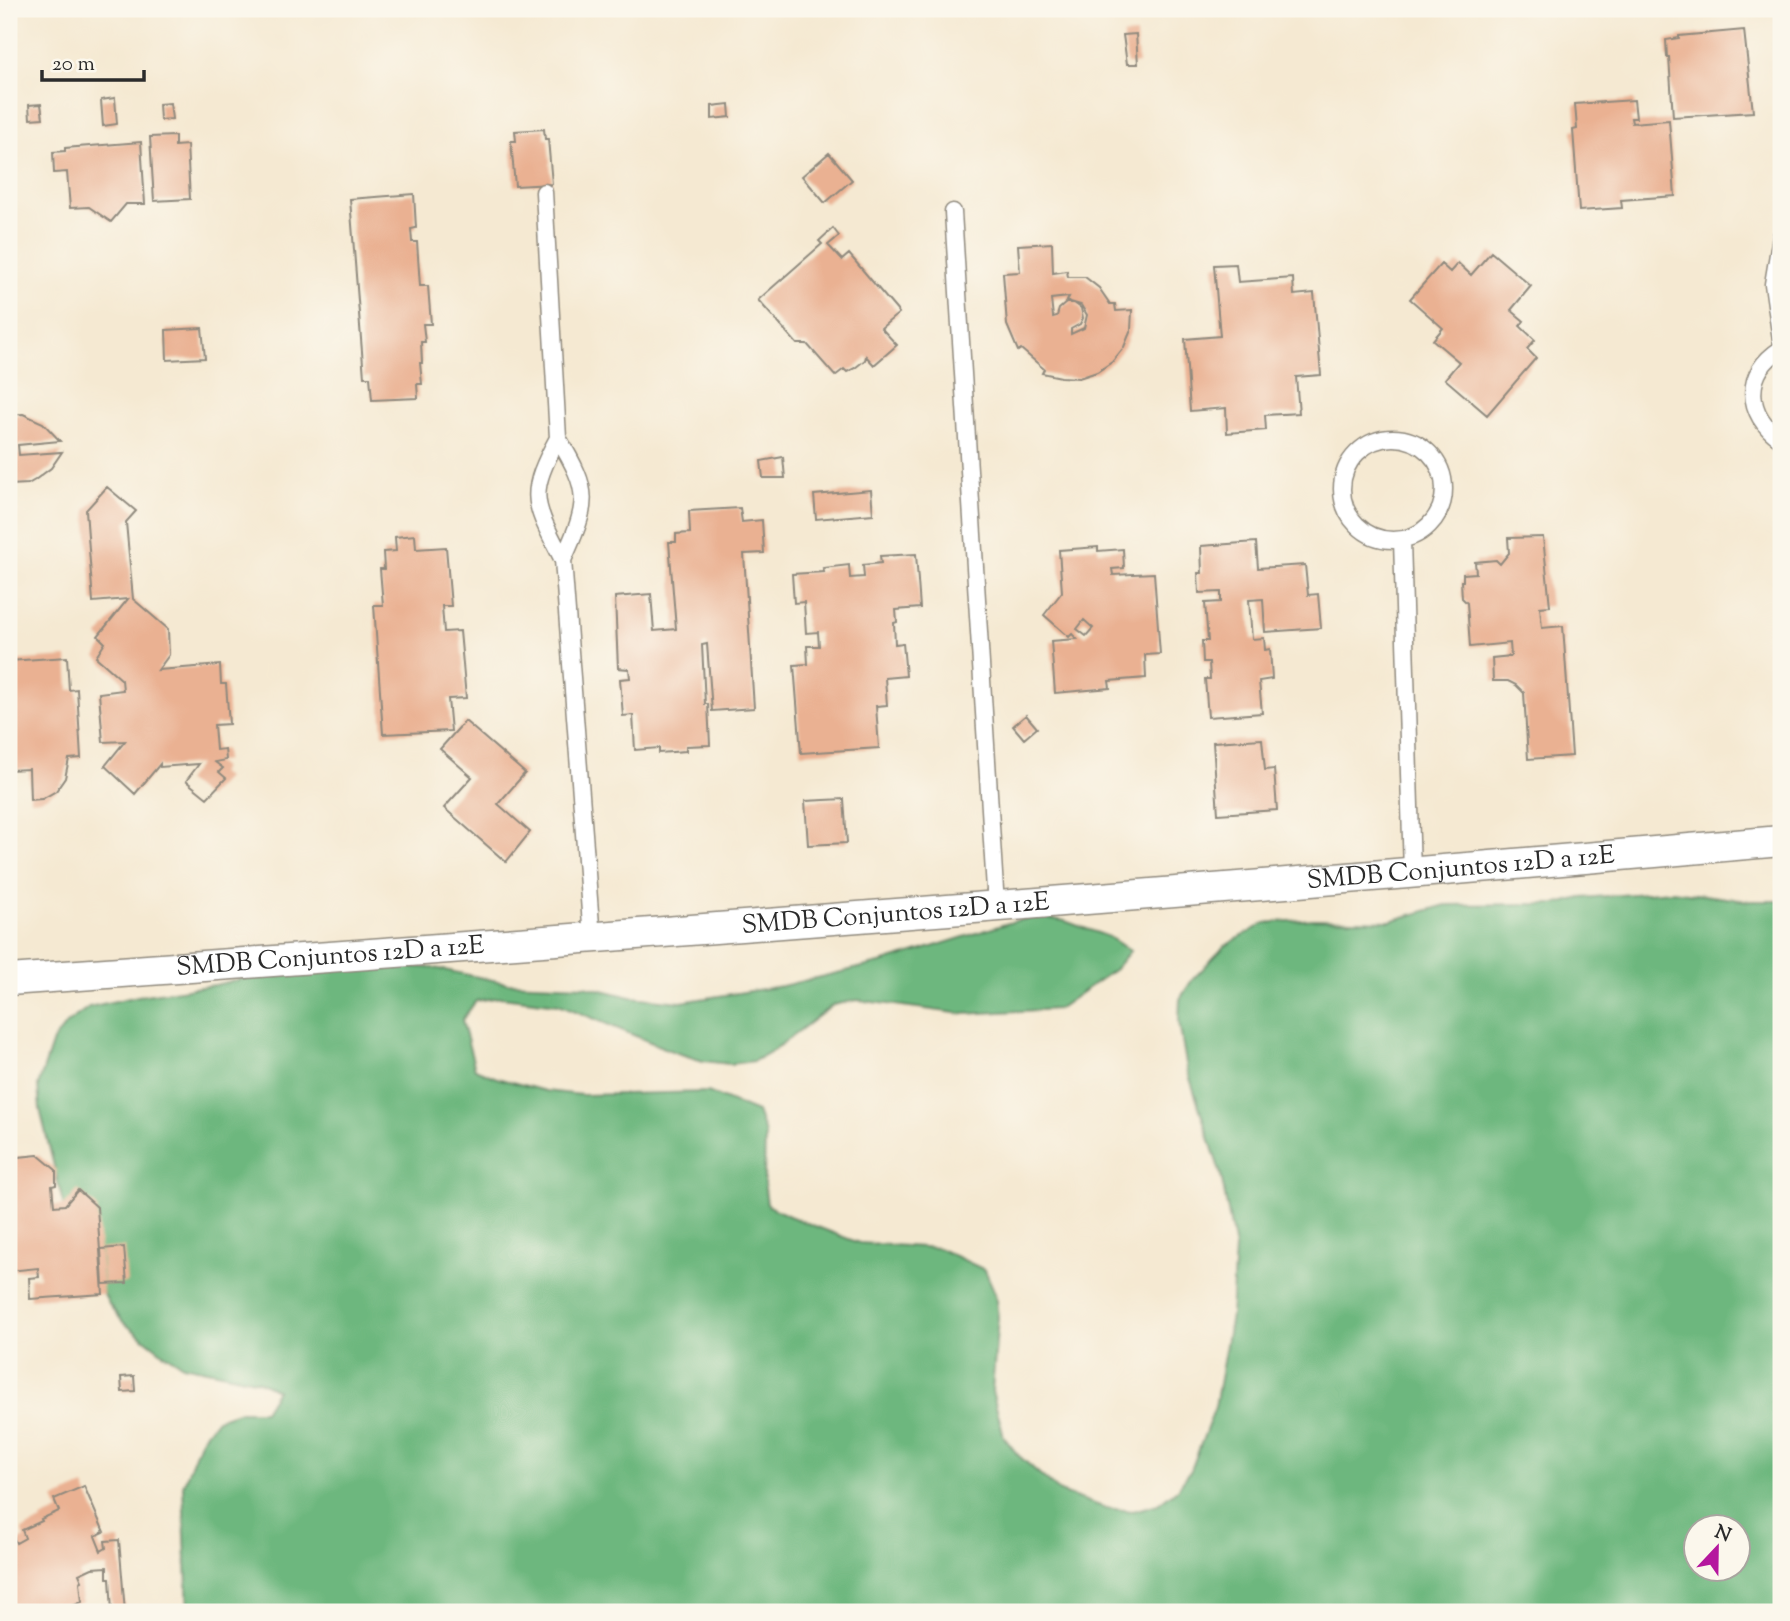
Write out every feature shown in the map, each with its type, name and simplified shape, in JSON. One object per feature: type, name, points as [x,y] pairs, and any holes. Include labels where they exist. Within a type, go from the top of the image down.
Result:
[{"type":"street","name":"SMDB Conjuntos 12D a 12E","points":[[9,980],[592,938],[1781,841]]},
{"type":"lane","points":[[544,192],[558,438],[581,482],[584,498],[577,529],[563,560]]},
{"type":"lane","points":[[953,212],[996,906]]},
{"type":"lane","points":[[1781,236],[1773,284],[1781,340]]},
{"type":"lane","points":[[1781,349],[1769,356],[1759,369],[1753,385],[1753,402],[1759,417],[1769,430],[1781,439]]},
{"type":"lane","points":[[558,438],[542,468],[536,494],[538,509],[563,560],[592,938]]},
{"type":"lane","points":[[1384,439],[1416,443],[1429,453],[1438,465],[1444,481],[1445,497],[1440,512],[1430,525],[1417,535],[1402,540],[1370,536],[1357,526],[1348,514],[1342,498],[1346,467],[1356,454],[1369,444],[1384,439]]},
{"type":"lane","points":[[1402,540],[1412,873]]},
{"type":"green space","points":[[1672,891],[1750,901],[1781,901],[1781,1612],[188,1612],[183,1486],[201,1439],[217,1419],[240,1411],[264,1411],[277,1390],[259,1381],[183,1365],[163,1353],[124,1323],[110,1306],[86,1261],[66,1215],[40,1109],[38,1086],[53,1041],[67,1023],[89,1007],[138,996],[215,985],[309,963],[338,962],[435,968],[507,983],[585,986],[631,997],[681,1002],[782,986],[884,962],[1018,920],[1041,917],[1065,921],[1109,937],[1130,951],[1115,969],[1058,1009],[963,1014],[857,1000],[833,1005],[774,1050],[754,1061],[730,1064],[703,1061],[674,1052],[559,1004],[501,997],[476,1001],[462,1020],[475,1069],[497,1078],[545,1091],[582,1095],[708,1092],[757,1112],[765,1134],[764,1181],[767,1205],[859,1243],[938,1248],[985,1270],[995,1293],[998,1317],[992,1391],[1004,1437],[1018,1455],[1060,1492],[1106,1508],[1133,1511],[1158,1504],[1177,1489],[1191,1470],[1215,1407],[1231,1316],[1235,1248],[1221,1175],[1187,1069],[1179,1022],[1180,999],[1192,980],[1225,946],[1265,923],[1314,919],[1390,921],[1446,905],[1557,904],[1582,898]]},
{"type":"building","points":[[1744,30],[1753,112],[1673,117],[1666,40],[1679,36]]},
{"type":"building","points":[[1136,34],[1138,64],[1127,64],[1123,35]]},
{"type":"building","points":[[115,98],[117,124],[103,126],[101,100]]},
{"type":"building","points":[[1634,100],[1636,118],[1631,118],[1632,123],[1669,120],[1675,196],[1621,200],[1622,208],[1579,211],[1573,130],[1577,129],[1575,104]]},
{"type":"building","points":[[170,103],[172,119],[160,120],[159,104]]},
{"type":"building","points":[[41,104],[43,118],[30,119],[29,105]]},
{"type":"building","points":[[729,104],[730,117],[712,119],[712,106]]},
{"type":"building","points":[[544,129],[545,139],[548,139],[552,184],[515,186],[511,141],[516,141],[515,131]]},
{"type":"building","points":[[175,136],[175,146],[187,145],[190,199],[154,201],[150,137]]},
{"type":"building","points":[[141,142],[145,204],[126,204],[111,222],[89,207],[70,208],[67,172],[54,173],[53,152],[65,151],[65,148]]},
{"type":"building","points":[[829,153],[852,180],[825,203],[802,176]]},
{"type":"building","points":[[414,194],[416,228],[411,229],[412,242],[417,242],[420,286],[428,286],[431,324],[423,324],[425,342],[421,342],[420,363],[422,384],[417,384],[418,398],[372,400],[370,377],[364,377],[350,199]]},
{"type":"building","points":[[833,228],[839,236],[828,245],[842,260],[849,254],[899,313],[881,328],[897,345],[874,365],[866,356],[855,368],[847,372],[844,369],[835,376],[807,344],[797,344],[758,300],[822,244],[819,241]]},
{"type":"building","points":[[1052,243],[1053,273],[1067,271],[1068,277],[1085,277],[1099,288],[1110,304],[1115,304],[1116,311],[1132,310],[1131,330],[1124,347],[1112,362],[1097,372],[1079,378],[1061,377],[1042,373],[1044,369],[1021,349],[1018,351],[1007,325],[1003,273],[1020,272],[1018,245]],"holes":[[[1069,297],[1067,301],[1074,303],[1066,303],[1059,309],[1057,316],[1053,317],[1051,299]],[[1074,303],[1081,305],[1087,315],[1084,328],[1071,334],[1071,329],[1080,324],[1083,318],[1081,308]]]},
{"type":"building","points":[[1491,252],[1531,286],[1511,310],[1524,321],[1520,326],[1535,340],[1527,349],[1536,358],[1487,415],[1445,379],[1459,362],[1433,340],[1443,328],[1410,299],[1441,264],[1450,272],[1458,263],[1471,275]]},
{"type":"building","points":[[1236,264],[1238,282],[1293,278],[1294,295],[1314,293],[1321,375],[1296,377],[1299,413],[1265,415],[1266,430],[1227,433],[1226,408],[1190,411],[1185,339],[1220,336],[1214,265]]},
{"type":"building","points":[[202,328],[205,358],[167,360],[166,330]]},
{"type":"building","points":[[23,414],[43,423],[60,441],[18,445],[19,455],[62,452],[51,468],[35,480],[28,484],[9,485],[9,415]]},
{"type":"building","points":[[783,457],[785,478],[763,478],[761,461]]},
{"type":"building","points":[[107,487],[136,511],[126,522],[133,599],[168,629],[169,655],[158,670],[220,665],[221,684],[226,684],[229,724],[214,725],[216,750],[225,749],[226,760],[215,762],[223,768],[219,772],[226,778],[207,798],[186,781],[199,764],[160,767],[160,764],[135,794],[105,766],[125,741],[103,742],[99,693],[123,690],[122,680],[96,657],[105,643],[98,636],[128,599],[93,602],[86,510]]},
{"type":"building","points":[[871,490],[873,514],[816,519],[814,495]]},
{"type":"building","points":[[740,508],[742,522],[762,520],[764,553],[744,554],[754,708],[712,711],[707,644],[702,645],[710,745],[686,746],[686,751],[659,753],[659,748],[635,750],[633,715],[623,716],[620,679],[630,678],[629,669],[618,668],[615,597],[651,594],[654,631],[676,629],[669,542],[676,542],[676,534],[690,533],[689,511]]},
{"type":"building","points":[[415,535],[416,549],[446,547],[451,606],[442,606],[444,632],[460,631],[466,698],[448,699],[451,731],[383,734],[374,605],[383,605],[380,569],[384,569],[383,552],[396,551],[395,537]]},
{"type":"building","points":[[1543,537],[1550,606],[1540,607],[1542,628],[1563,626],[1572,756],[1528,759],[1524,693],[1508,681],[1493,681],[1492,658],[1511,656],[1510,643],[1470,647],[1467,603],[1462,598],[1461,581],[1463,574],[1476,573],[1475,562],[1496,560],[1500,564],[1509,553],[1508,538]]},
{"type":"building","points":[[1256,542],[1258,568],[1305,565],[1308,595],[1318,594],[1321,628],[1265,632],[1263,599],[1249,600],[1252,639],[1264,638],[1265,650],[1270,649],[1272,679],[1259,681],[1262,713],[1208,717],[1205,679],[1210,679],[1209,662],[1203,662],[1202,641],[1208,641],[1205,603],[1221,602],[1221,592],[1199,593],[1198,573],[1202,573],[1201,546]]},
{"type":"building","points":[[1098,547],[1098,551],[1123,549],[1124,568],[1112,569],[1113,575],[1154,573],[1160,654],[1145,655],[1146,678],[1109,681],[1110,688],[1055,693],[1051,641],[1077,639],[1072,634],[1069,637],[1044,615],[1062,592],[1059,550]],"holes":[[[1084,620],[1093,628],[1086,636],[1077,629]]]},
{"type":"building","points":[[916,554],[920,608],[896,610],[895,644],[903,643],[906,676],[885,678],[887,705],[876,706],[879,748],[801,753],[794,665],[808,664],[807,646],[819,646],[818,632],[806,633],[804,602],[794,603],[792,574],[824,572],[823,568],[849,565],[850,578],[864,577],[863,565],[881,563],[880,556]]},
{"type":"building","points":[[67,657],[69,690],[77,689],[81,758],[69,759],[65,778],[56,791],[42,799],[30,800],[29,769],[9,770],[9,661]]},
{"type":"building","points":[[1026,715],[1037,728],[1024,739],[1013,726]]},
{"type":"building","points":[[465,721],[525,773],[498,804],[530,832],[506,862],[444,808],[472,777],[440,749]]},
{"type":"building","points":[[1262,739],[1265,770],[1274,769],[1277,810],[1218,814],[1213,742]]},
{"type":"building","points":[[844,799],[847,843],[808,845],[805,801]]},
{"type":"building","points":[[38,1155],[56,1170],[56,1185],[52,1186],[54,1206],[65,1205],[78,1190],[97,1207],[103,1294],[30,1299],[29,1278],[39,1277],[38,1268],[9,1271],[9,1158]]},
{"type":"building","points":[[124,1247],[127,1283],[103,1284],[101,1249]]},
{"type":"building","points":[[134,1376],[135,1391],[122,1392],[121,1377]]},
{"type":"building","points":[[84,1486],[104,1532],[95,1536],[101,1551],[106,1548],[105,1541],[119,1540],[125,1612],[112,1612],[107,1567],[92,1568],[79,1574],[82,1581],[82,1602],[64,1610],[9,1612],[9,1542],[14,1539],[16,1543],[25,1538],[22,1530],[59,1511],[54,1499]]}]
